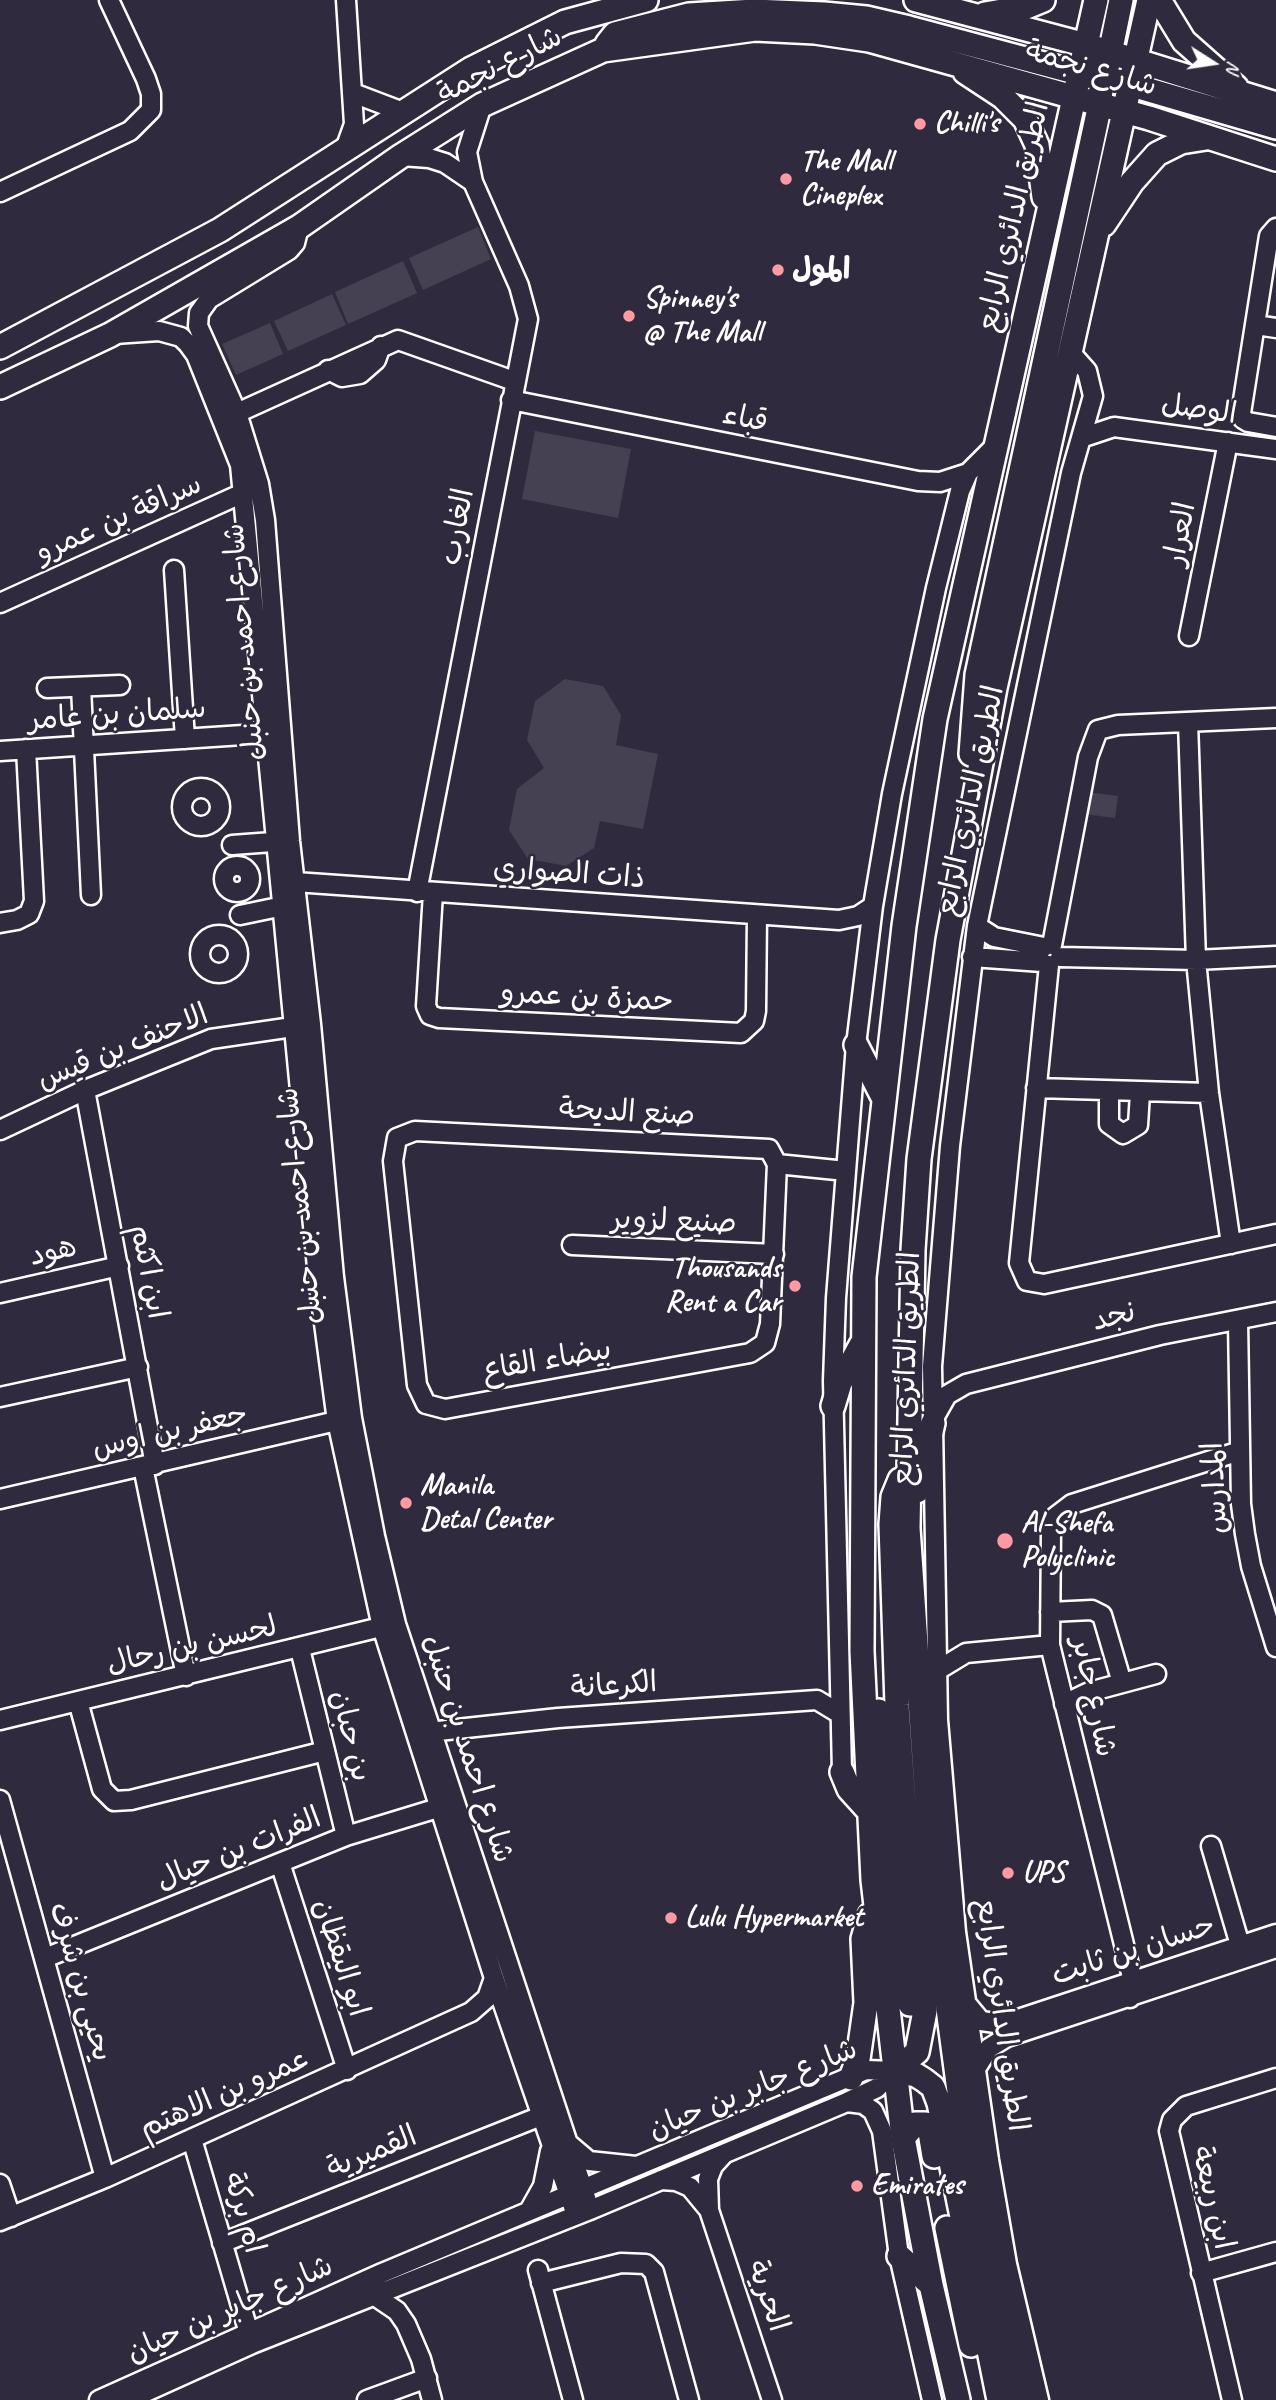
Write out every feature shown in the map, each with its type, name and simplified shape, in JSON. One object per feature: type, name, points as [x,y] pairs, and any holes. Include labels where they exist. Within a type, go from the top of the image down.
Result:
[{"type":"main road","name":"شارع نجمة","points":[[0,347],[220,230],[471,69],[565,22],[646,0]]},
{"type":"main road","name":"شارع نجمة","points":[[916,0],[1086,45],[1276,104]]},
{"type":"main road","points":[[975,15],[1016,9],[1043,0]]},
{"type":"main road","name":"الطريق الدائري الرابع","points":[[954,2396],[903,2138],[875,1906],[868,1810],[862,1651],[862,1342],[868,1226],[904,926],[935,719],[993,448],[1096,0]]},
{"type":"main road","points":[[971,817],[971,738],[977,675],[1121,0]]},
{"type":"main road","name":"الطريق الدائري الرابع","points":[[1020,2400],[981,2219],[933,1890],[908,1528],[919,1159],[948,940],[995,688],[1149,0]]},
{"type":"main road","points":[[1159,0],[1184,41],[1247,95]]},
{"type":"main road","points":[[603,50],[615,34],[689,15],[754,11],[866,18],[1079,74],[1131,84],[1276,127]]},
{"type":"main road","name":"شارع نجمة","points":[[0,387],[110,335],[299,227],[401,156],[482,105],[603,50],[755,29],[815,32],[856,38],[941,58],[1125,110],[1276,159]]},
{"type":"main road","points":[[1086,45],[1097,56],[1112,97],[1125,110]]},
{"type":"main road","points":[[941,58],[996,92],[1025,119],[1040,156],[1046,221]]},
{"type":"main road","points":[[1074,97],[1104,79],[1122,73],[1137,62]]},
{"type":"main road","points":[[1095,239],[1127,189],[1157,154],[1181,142],[1207,138]]},
{"type":"main road","points":[[856,1045],[884,1099]]},
{"type":"main road","points":[[834,1406],[845,1373],[862,1342]]},
{"type":"main road","points":[[908,1528],[933,1423]]},
{"type":"main road","points":[[894,2071],[917,2052],[925,2024],[925,1997],[903,1791],[891,1524],[893,1497],[908,1467]]},
{"type":"main road","points":[[862,1651],[877,1692],[905,1993],[910,2004],[918,2004],[925,1997]]},
{"type":"main road","points":[[842,1772],[849,1789],[868,1810]]},
{"type":"main road","points":[[851,2078],[858,2059],[866,2003],[863,1939],[875,1906]]},
{"type":"main road","points":[[894,2071],[916,2075],[924,2080],[933,2087],[939,2103],[999,2400]]},
{"type":"main road","points":[[903,2138],[915,2124],[929,2128],[954,2266],[985,2400]]},
{"type":"main road","points":[[899,2256],[931,2285]]},
{"type":"street","points":[[0,192],[130,131],[151,110],[152,94],[110,0]]},
{"type":"street","points":[[344,152],[354,124],[346,0]]},
{"type":"street","points":[[353,93],[403,111]]},
{"type":"street","name":"الغارب","points":[[425,892],[514,381],[528,319],[519,286],[473,181],[467,152],[482,105]]},
{"type":"street","points":[[401,156],[429,158],[445,163],[473,181]]},
{"type":"street","name":"شارع احمد بن حنبل","points":[[299,227],[298,236],[289,250],[209,299],[198,316],[198,326],[237,414],[252,489],[272,733],[303,1025],[318,1278],[344,1419],[375,1536],[389,1625],[583,2212]]},
{"type":"street","points":[[1276,228],[1269,236],[1241,413],[1243,419],[1248,422],[1276,427]]},
{"type":"street","points":[[1256,325],[1276,328]]},
{"type":"street","name":"شارع احمد بن حنبل","points":[[110,335],[159,331],[181,337],[188,344],[197,355],[252,489]]},
{"type":"street","points":[[237,414],[398,340],[408,341],[514,381]]},
{"type":"street","name":"الطريق الدائري الرابع","points":[[1039,2400],[1007,2264],[956,1932],[946,1829],[938,1670],[932,1366],[950,1146],[977,926],[1081,438],[1091,404],[1091,379],[1071,353]]},
{"type":"street","name":"قباء","points":[[511,400],[918,481],[940,482],[968,473]]},
{"type":"street","points":[[1091,404],[1114,427]]},
{"type":"street","name":"الوصل","points":[[1081,438],[1114,427],[1276,449]]},
{"type":"street","name":"العرار","points":[[1189,636],[1228,442]]},
{"type":"street","points":[[842,1772],[834,1406],[836,1298],[856,1045],[873,906],[894,783],[936,588],[955,510],[968,473],[993,448]]},
{"type":"street","name":"سراقة بن عمرو","points":[[0,603],[252,489]]},
{"type":"street","points":[[174,570],[185,739]]},
{"type":"street","points":[[47,688],[120,685]]},
{"type":"street","points":[[81,687],[91,895]]},
{"type":"street","points":[[1276,718],[1107,726],[1098,730],[1088,757],[1049,955],[1020,1263],[1027,1281],[1044,1284],[1276,1234]]},
{"type":"street","points":[[1188,722],[1196,960],[1209,1093],[1231,1244]]},
{"type":"street","name":"سلمان بن عامر","points":[[0,751],[272,733]]},
{"type":"street","points":[[0,923],[17,920],[29,914],[34,901],[26,749]]},
{"type":"street","points":[[215,820],[232,845],[235,867],[227,871],[224,880],[228,888],[236,892],[240,915],[230,939]]},
{"type":"street","points":[[232,845],[283,841]]},
{"type":"street","name":"شارع احمد بن حنبل","points":[[283,841],[295,882],[289,905]]},
{"type":"street","name":"ذات الصواري","points":[[295,882],[839,920],[858,916],[873,906]]},
{"type":"street","name":"حمزة بن عمرو","points":[[425,892],[426,1006],[430,1015],[439,1018],[741,1033],[754,1021],[756,1011],[757,915]]},
{"type":"street","points":[[240,915],[289,905]]},
{"type":"street","points":[[839,920],[856,927],[869,941]]},
{"type":"street","points":[[977,926],[994,937],[1049,955]]},
{"type":"street","points":[[972,957],[1049,955],[1196,960],[1276,956]]},
{"type":"street","name":"الاحنف بن قيس","points":[[0,1130],[85,1090],[211,1039],[303,1025]]},
{"type":"street","points":[[1036,1088],[1109,1093],[1209,1093]]},
{"type":"street","name":"ابن اكثم","points":[[85,1090],[138,1367],[149,1466],[186,1676]]},
{"type":"street","points":[[1109,1093],[1109,1124],[1123,1134],[1138,1125],[1140,1093]]},
{"type":"street","name":"صنع الديحة","points":[[397,1138],[415,1131],[758,1146],[769,1149],[777,1164],[846,1171]]},
{"type":"street","name":"بيضاء القاع","points":[[397,1138],[393,1161],[417,1385],[426,1404],[435,1408],[633,1374],[759,1348],[770,1334],[777,1164]]},
{"type":"street","name":"صنيع لزوير","points":[[572,1245],[774,1254]]},
{"type":"street","name":"هود","points":[[0,1293],[119,1266]]},
{"type":"street","name":"نجد","points":[[933,1423],[940,1403],[966,1384],[1160,1335],[1276,1312]]},
{"type":"street","name":"المدارس","points":[[1238,1321],[1240,1451],[1245,1534],[1251,1566],[1276,1647]]},
{"type":"street","points":[[932,1366],[944,1376],[966,1384]]},
{"type":"street","points":[[0,1397],[138,1367]]},
{"type":"street","name":"جعفر بن اوس","points":[[0,1499],[344,1419]]},
{"type":"street","name":"شارع جابر","points":[[1132,1989],[1050,1645],[1049,1538],[1055,1517],[1064,1508],[1240,1451]]},
{"type":"street","points":[[1050,1609],[1096,1611],[1102,1615],[1122,1683]]},
{"type":"street","name":"لحسن بن رحال","points":[[0,1720],[300,1649],[389,1625]]},
{"type":"street","points":[[937,1632],[948,1647],[966,1653],[1050,1645]]},
{"type":"street","name":"بن حبان","points":[[300,1649],[346,1836]]},
{"type":"street","points":[[938,1670],[966,1653]]},
{"type":"street","points":[[838,1670],[831,1687],[817,1700],[840,1714]]},
{"type":"street","points":[[1063,1699],[1156,1674]]},
{"type":"street","name":"الكرعانة","points":[[424,1733],[558,1718],[817,1700]]},
{"type":"street","points":[[78,1701],[102,1789],[114,1801],[131,1800],[325,1751]]},
{"type":"street","name":"يحيى بن شرف","points":[[0,1800],[6,1845],[45,1958],[105,2178]]},
{"type":"street","name":"الفرات بن حيال","points":[[45,1958],[346,1836],[448,1805]]},
{"type":"street","points":[[1211,1846],[1238,1954]]},
{"type":"street","name":"شارع احمد بن حنبل","points":[[463,1852],[494,1978],[541,2116],[558,2142]]},
{"type":"street","name":"ابو اليقظان","points":[[280,1863],[347,2070]]},
{"type":"street","name":"حسان بن ثابت","points":[[1238,1954],[1276,1934]]},
{"type":"street","name":"حسان بن ثابت","points":[[976,2067],[982,2055],[998,2041],[1132,1989],[1238,1954],[1276,1948]]},
{"type":"street","name":"عمرو بن الاهتم","points":[[5,2219],[105,2178],[471,2012],[487,1998],[494,1978]]},
{"type":"street","name":"حسان بن ثابت","points":[[944,1978],[981,2021],[1003,2024],[1132,1989]]},
{"type":"street","points":[[471,2012],[493,2016],[512,2029]]},
{"type":"street","name":"شارع جابر بن حيان","points":[[99,2400],[250,2337],[529,2211],[874,2068],[894,2071]]},
{"type":"street","name":"شارع جابر بن حيان","points":[[128,2400],[250,2337],[372,2294],[583,2212],[847,2102],[883,2084],[894,2071]]},
{"type":"street","name":"ابن ربيعة","points":[[1232,2400],[1170,2143],[1172,2120],[1186,2106],[1276,2078]]},
{"type":"street","points":[[847,2102],[863,2104],[878,2119],[899,2256],[932,2400]]},
{"type":"street","name":"القميرية","points":[[222,2242],[541,2116]]},
{"type":"street","name":"ام بركة","points":[[192,2139],[250,2337]]},
{"type":"street","points":[[529,2211],[558,2142],[589,2161],[639,2167]]},
{"type":"street","name":"الحرية","points":[[726,2152],[713,2166],[708,2179],[709,2210],[772,2400]]},
{"type":"street","name":"الحرية","points":[[659,2180],[676,2181],[690,2187],[709,2210]]},
{"type":"street","points":[[0,2184],[5,2219]]},
{"type":"street","points":[[1200,2273],[1276,2252]]},
{"type":"street","points":[[573,2400],[540,2277],[621,2263],[646,2264],[654,2272],[689,2400]]},
{"type":"street","points":[[406,2324],[403,2301],[411,2279]]},
{"type":"street","points":[[372,2294],[397,2311],[406,2324],[427,2378],[432,2400]]},
{"type":"street","points":[[367,2400],[427,2378]]},
{"type":"shaded area","points":[[478,227],[491,259],[423,290],[409,258]]},
{"type":"shaded area","points":[[403,261],[417,293],[348,324],[335,292]]},
{"type":"shaded area","points":[[332,294],[346,325],[288,351],[274,321]]},
{"type":"shaded area","points":[[270,323],[283,354],[236,375],[222,344]]},
{"type":"shaded area","points":[[535,431],[631,449],[618,518],[522,499]]},
{"type":"shaded area","points":[[565,679],[603,686],[621,715],[616,745],[658,754],[643,829],[600,821],[594,848],[566,866],[528,859],[509,830],[517,789],[544,768],[527,740],[535,701]]},
{"type":"shaded area","points":[[1087,792],[1118,796],[1115,818],[1084,814]]},
{"type":"place","name":"Chilli's","points":[[920,124]]},
{"type":"place","name":"The Mall Cineplex","points":[[786,179]]},
{"type":"place","name":"المول","points":[[778,270]]},
{"type":"place","name":"Spinney's @ The Mall","points":[[629,316]]},
{"type":"place","name":"Thousands Rent a Car","points":[[795,1286]]},
{"type":"place","name":"Manila Detal Center","points":[[406,1503]]},
{"type":"place","name":"Al-Shefa Polyclinic","points":[[1005,1541]]},
{"type":"place","name":"UPS","points":[[1008,1873]]},
{"type":"place","name":"Lulu Hypermarket","points":[[671,1918]]},
{"type":"place","name":"Emirates","points":[[857,2186]]}]
